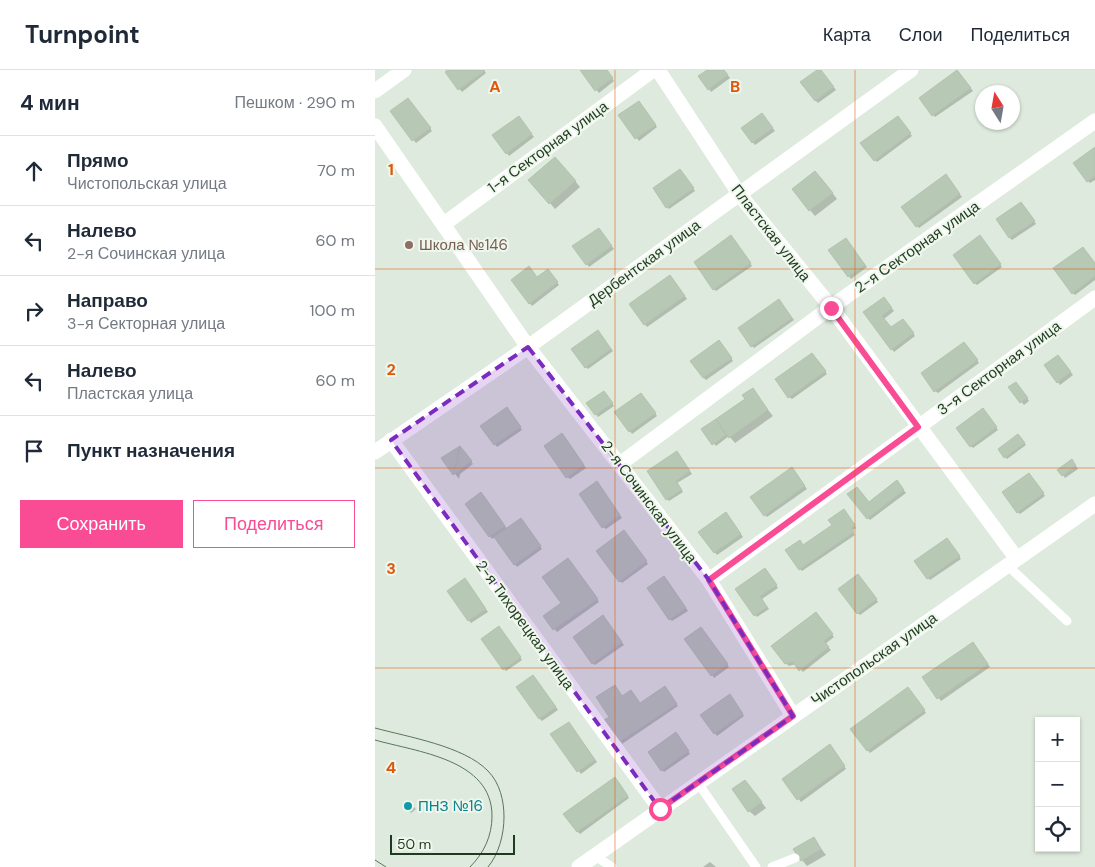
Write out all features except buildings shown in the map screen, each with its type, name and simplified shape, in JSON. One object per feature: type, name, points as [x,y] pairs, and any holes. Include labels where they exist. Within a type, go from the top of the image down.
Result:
[{"type":"street","points":[[375,91],[404,70]]},
{"type":"street","name":"1-я Секторная улица","points":[[444,224],[653,70]]},
{"type":"street","name":"Пластская улица","points":[[658,70],[739,195],[831,308],[918,427],[1012,562]]},
{"type":"street","name":"Дербентская улица","points":[[375,452],[528,347],[911,70]]},
{"type":"street","name":"2-я Секторная улица","points":[[620,464],[831,308],[1095,121]]},
{"type":"street","name":"2-я Сочинская улица","points":[[375,126],[528,347],[709,580],[793,716]]},
{"type":"street","name":"3-я Секторная улица","points":[[709,580],[1095,298]]},
{"type":"street","name":"2-я Тихорецкая улица","points":[[391,440],[660,809]]},
{"type":"street","name":"Чистопольская улица","points":[[579,867],[1095,504]]},
{"type":"lane","points":[[1012,562],[1067,621]]},
{"type":"lane","points":[[698,783],[756,867]]},
{"type":"lane","points":[[595,856],[612,867]]},
{"type":"lane","points":[[772,867],[795,858]]},
{"type":"highlighted area","points":[[528,347],[709,580],[793,716],[660,809],[391,440]]},
{"type":"tram line","points":[[375,728],[450,749],[478,762],[488,771],[496,781],[504,811],[502,837],[498,850],[488,867]]},
{"type":"tram line","points":[[375,740],[430,754],[449,761],[466,770],[480,782],[489,797],[492,823],[486,844],[470,867]]},
{"type":"tram line","points":[[375,860],[386,867]]},
{"type":"place","name":"Школа №146","points":[[409,245]]},
{"type":"place","name":"ПНЗ №16","points":[[408,806]]},
{"type":"route","points":[[660,809],[793,716],[709,580],[918,427],[831,308]]}]
